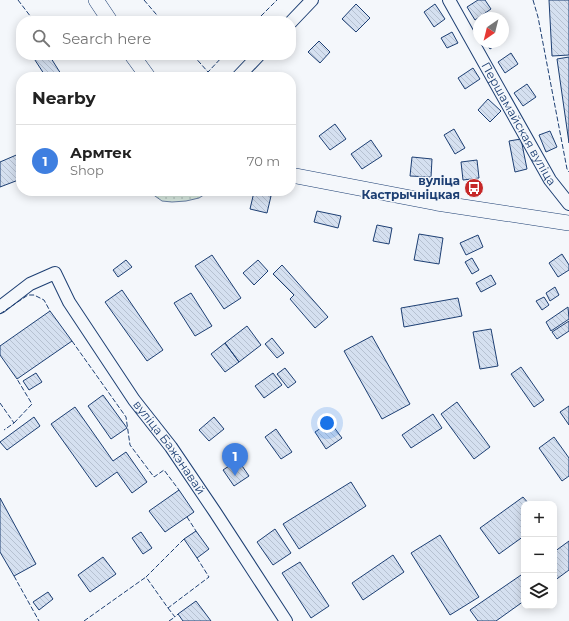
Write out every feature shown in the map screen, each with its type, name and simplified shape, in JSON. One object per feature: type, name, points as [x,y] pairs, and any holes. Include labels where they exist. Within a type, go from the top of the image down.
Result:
[{"type":"main road","points":[[96,0],[107,16]]},
{"type":"main road","points":[[136,60],[144,72]]},
{"type":"main road","points":[[296,175],[437,202],[569,223]]},
{"type":"street","points":[[296,17],[312,0]]},
{"type":"street","name":"Першамайская вуліца","points":[[449,0],[550,180],[569,204]]},
{"type":"street","points":[[243,72],[254,60]]},
{"type":"street","name":"вуліца Бажэнавай","points":[[0,306],[30,284],[55,273],[73,308],[134,400],[215,512],[286,621]]},
{"type":"shaded area","points":[[155,196],[202,196],[186,201],[162,201]]},
{"type":"building","points":[[478,0],[485,0],[491,9],[487,12],[473,12],[473,17],[467,7]]},
{"type":"building","points":[[549,0],[569,0],[569,55],[552,56]]},
{"type":"building","points":[[356,4],[370,18],[356,32],[342,19]]},
{"type":"building","points":[[435,4],[445,19],[434,27],[424,12]]},
{"type":"building","points":[[452,32],[458,43],[447,48],[441,38]]},
{"type":"building","points":[[319,41],[330,52],[320,63],[308,52]]},
{"type":"building","points":[[511,53],[518,64],[505,73],[498,62]]},
{"type":"building","points":[[569,57],[569,143],[557,59]]},
{"type":"building","points":[[35,60],[52,60],[60,72],[43,72]]},
{"type":"building","points":[[473,68],[480,79],[465,89],[458,78]]},
{"type":"building","points":[[527,84],[536,97],[523,106],[514,93]]},
{"type":"building","points":[[488,99],[501,111],[490,122],[478,110]]},
{"type":"building","points":[[335,124],[346,139],[330,150],[319,136]]},
{"type":"building","points":[[454,129],[465,148],[455,154],[444,135]]},
{"type":"building","points":[[550,131],[557,147],[546,152],[539,135]]},
{"type":"building","points":[[521,139],[527,169],[515,172],[509,141]]},
{"type":"building","points":[[371,140],[382,156],[362,169],[351,154]]},
{"type":"building","points":[[16,155],[16,181],[0,187],[0,162]]},
{"type":"building","points":[[412,157],[432,159],[431,177],[410,176]]},
{"type":"building","points":[[477,160],[479,178],[463,180],[461,162]]},
{"type":"building","points":[[253,196],[271,196],[267,213],[250,209]]},
{"type":"building","points":[[317,211],[341,216],[338,228],[314,222]]},
{"type":"building","points":[[377,225],[392,228],[389,244],[373,241]]},
{"type":"building","points":[[419,234],[443,238],[439,264],[414,260]]},
{"type":"building","points":[[478,235],[483,247],[466,255],[460,243]]},
{"type":"building","points":[[562,254],[569,265],[569,270],[558,277],[549,263]]},
{"type":"building","points":[[212,255],[241,298],[224,309],[195,266]]},
{"type":"building","points":[[472,258],[479,270],[472,274],[465,262]]},
{"type":"building","points":[[126,260],[132,267],[118,277],[113,270]]},
{"type":"building","points":[[258,260],[268,271],[254,285],[243,273]]},
{"type":"building","points":[[282,265],[328,317],[315,328],[290,299],[294,295],[273,274]]},
{"type":"building","points":[[491,275],[496,284],[481,292],[476,283]]},
{"type":"building","points":[[555,287],[559,295],[550,301],[546,293]]},
{"type":"building","points":[[122,290],[163,350],[147,361],[105,302]]},
{"type":"building","points":[[191,293],[212,326],[195,336],[174,303]]},
{"type":"building","points":[[544,297],[549,305],[542,310],[536,301]]},
{"type":"building","points":[[458,298],[462,316],[404,327],[401,308]]},
{"type":"building","points":[[568,307],[569,319],[551,331],[546,322]]},
{"type":"building","points":[[50,311],[72,341],[17,379],[0,355],[0,346]]},
{"type":"building","points":[[569,321],[569,331],[557,339],[552,332]]},
{"type":"building","points":[[247,326],[261,345],[239,362],[225,343]]},
{"type":"building","points":[[491,329],[498,366],[480,369],[473,332]]},
{"type":"building","points":[[372,336],[410,404],[382,419],[344,351]]},
{"type":"building","points":[[272,338],[284,353],[277,358],[265,344]]},
{"type":"building","points":[[225,343],[239,362],[225,372],[211,354]]},
{"type":"building","points":[[521,367],[544,400],[534,407],[511,374]]},
{"type":"building","points":[[285,368],[296,382],[288,388],[277,374]]},
{"type":"building","points":[[36,373],[42,382],[29,390],[23,381]]},
{"type":"building","points":[[273,373],[282,385],[264,398],[255,386]]},
{"type":"building","points":[[103,395],[127,428],[111,439],[88,406]]},
{"type":"building","points":[[457,402],[490,447],[474,459],[441,414]]},
{"type":"building","points":[[569,406],[569,425],[560,412]]},
{"type":"building","points":[[75,407],[113,461],[126,452],[147,482],[132,493],[117,472],[96,487],[51,424]]},
{"type":"building","points":[[433,414],[442,428],[411,448],[402,435]]},
{"type":"building","points":[[34,417],[40,426],[7,450],[0,442]]},
{"type":"building","points":[[214,417],[224,429],[209,441],[199,430]]},
{"type":"building","points":[[330,422],[342,438],[326,449],[315,432]]},
{"type":"building","points":[[276,429],[292,452],[281,459],[265,437]]},
{"type":"building","points":[[554,437],[569,458],[569,476],[562,481],[539,448]]},
{"type":"building","points":[[238,460],[249,476],[234,486],[223,470]]},
{"type":"building","points":[[351,482],[366,506],[299,549],[283,524]]},
{"type":"building","points":[[179,490],[194,512],[165,532],[149,511]]},
{"type":"building","points":[[523,497],[526,501],[521,501],[521,538],[499,554],[480,528]]},
{"type":"building","points":[[0,498],[36,564],[14,576],[0,552]]},
{"type":"building","points":[[275,529],[291,553],[273,565],[257,542]]},
{"type":"building","points":[[196,531],[209,549],[197,558],[184,539]]},
{"type":"building","points":[[141,532],[152,548],[143,554],[132,538]]},
{"type":"building","points":[[440,535],[479,597],[450,615],[411,553]]},
{"type":"building","points":[[569,541],[569,570],[557,579],[557,573],[557,550]]},
{"type":"building","points":[[393,555],[404,572],[363,600],[352,583]]},
{"type":"building","points":[[103,557],[116,574],[90,592],[78,575]]},
{"type":"building","points":[[300,562],[329,606],[311,618],[282,573]]},
{"type":"building","points":[[521,575],[521,603],[496,621],[478,621],[470,610]]},
{"type":"building","points":[[48,592],[53,599],[39,610],[33,602]]},
{"type":"building","points":[[196,601],[211,621],[183,621],[178,614]]},
{"type":"fence","points":[[18,0],[30,16]]},
{"type":"fence","points":[[144,0],[158,16]]},
{"type":"fence","points":[[261,16],[277,0]]},
{"type":"fence","points":[[533,0],[538,17],[567,169],[569,172]]},
{"type":"fence","points":[[197,60],[208,72]]},
{"type":"fence","points":[[208,72],[219,60]]},
{"type":"fence","points":[[0,314],[28,295],[34,295],[44,300],[50,311]]},
{"type":"fence","points":[[72,341],[126,417],[130,445],[154,477],[164,470],[179,490]]},
{"type":"fence","points":[[14,423],[32,404],[17,379]]},
{"type":"fence","points":[[0,403],[14,423],[4,430]]},
{"type":"fence","points":[[187,517],[196,531]]},
{"type":"fence","points":[[184,539],[146,577],[168,608],[209,577],[197,558]]},
{"type":"fence","points":[[14,576],[39,621]]},
{"type":"fence","points":[[84,621],[146,577]]},
{"type":"fence","points":[[168,608],[175,617],[178,614]]},
{"type":"fence","points":[[169,621],[175,617]]},
{"type":"place","name":"вуліца Кастрычніцкая","points":[[474,188]]},
{"type":"place","name":"Армтек","points":[[235,476]]}]
